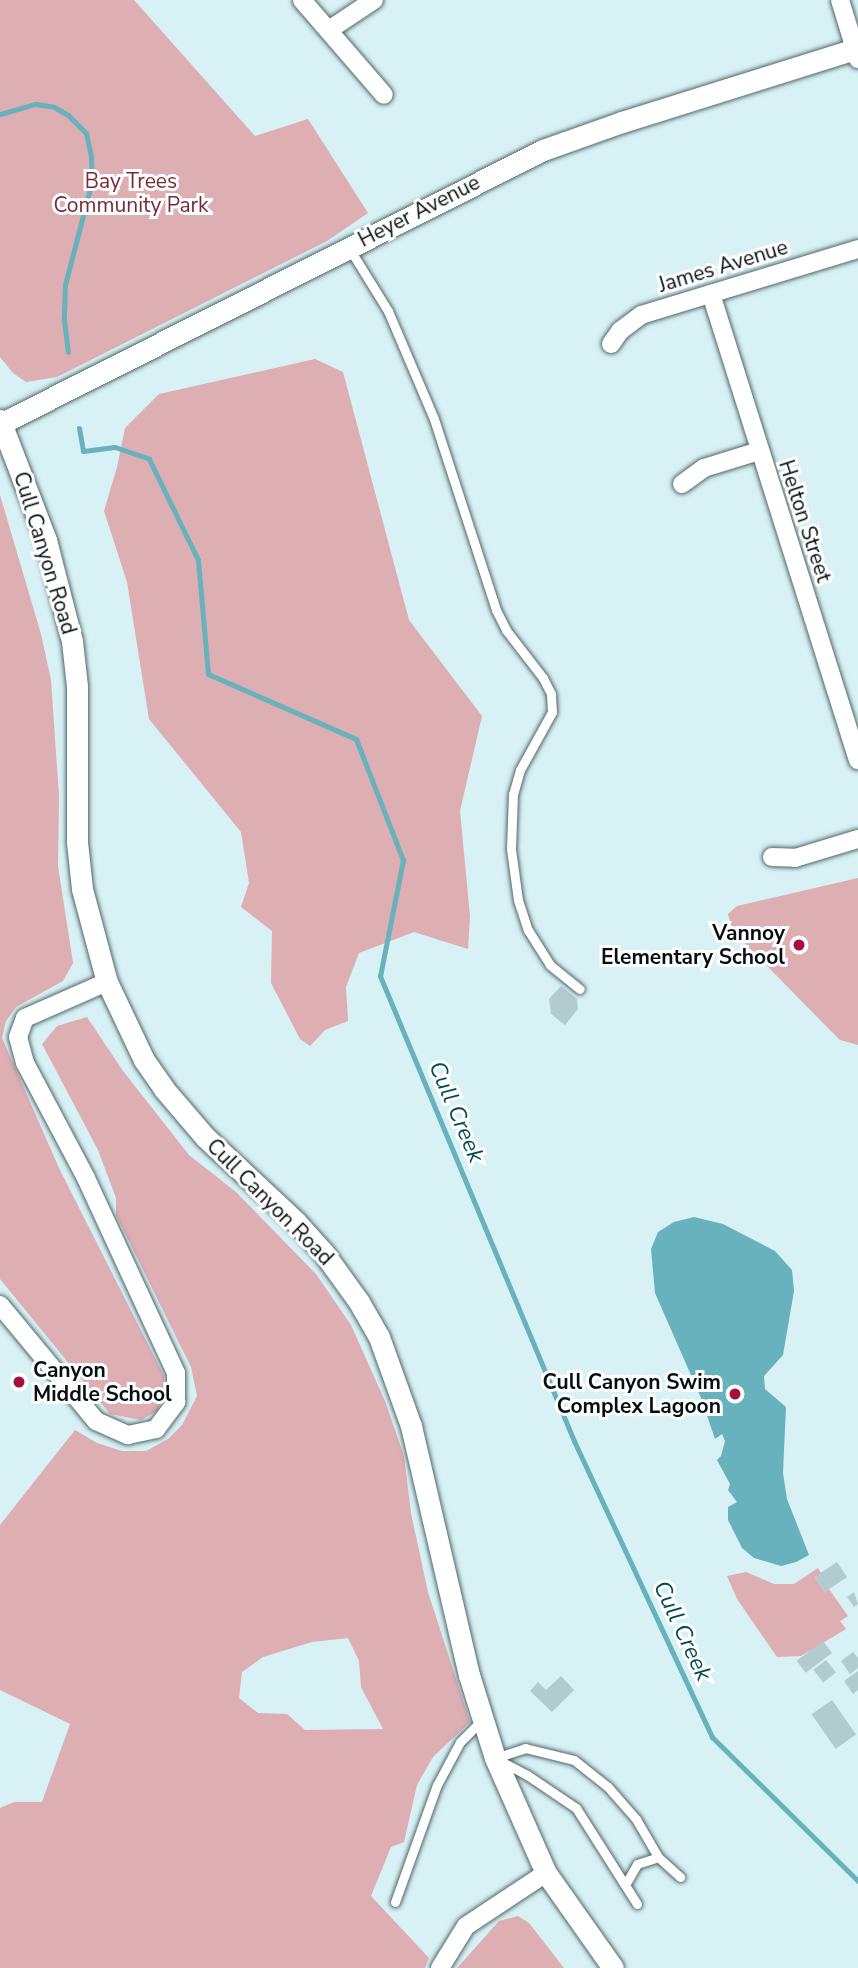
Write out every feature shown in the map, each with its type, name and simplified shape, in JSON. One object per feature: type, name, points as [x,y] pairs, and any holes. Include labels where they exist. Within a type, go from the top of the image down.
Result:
[{"type":"street","points":[[302,0],[384,95]]},
{"type":"street","points":[[329,30],[374,0]]},
{"type":"street","points":[[840,0],[857,52]]},
{"type":"street","name":"Heyer Avenue","points":[[1,423],[517,162],[570,139],[857,52]]},
{"type":"street","name":"James Avenue","points":[[611,344],[620,331],[641,315],[858,249]]},
{"type":"street","name":"Helton Street","points":[[711,294],[858,760]]},
{"type":"street","name":"Cull Canyon Road","points":[[1,423],[46,540],[72,641],[77,686],[77,842],[82,889],[107,982],[144,1060],[164,1089],[205,1137],[296,1222],[323,1252],[359,1302],[379,1337],[411,1426],[481,1721],[518,1817],[546,1873],[613,1968]]},
{"type":"street","points":[[682,484],[704,468],[759,451]]},
{"type":"street","points":[[772,857],[795,858],[858,839]]},
{"type":"street","points":[[0,1305],[96,1421],[128,1435],[156,1429],[176,1402],[176,1374],[86,1178],[25,1063],[18,1037],[25,1018],[107,982]]},
{"type":"street","points":[[440,1968],[466,1926],[546,1873]]},
{"type":"lane","points":[[348,247],[388,311],[442,437],[496,610],[517,648],[543,678],[551,694],[552,712],[520,770],[513,794],[511,849],[519,900],[528,930],[550,965],[580,989]]},
{"type":"lane","points":[[395,1902],[437,1785],[460,1742],[481,1721]]},
{"type":"lane","points":[[495,1758],[525,1748],[574,1760],[608,1787],[636,1819],[658,1857],[680,1877]]},
{"type":"lane","points":[[495,1758],[527,1775],[576,1808],[637,1904]]},
{"type":"lane","points":[[625,1885],[637,1864],[658,1857]]},
{"type":"green space","name":"Bay Trees Community Park","points":[[0,0],[134,0],[255,136],[308,119],[368,213],[327,241],[57,377],[26,382],[13,373],[0,357]]},
{"type":"green space","points":[[315,359],[343,372],[409,620],[482,716],[460,811],[470,916],[468,949],[414,932],[359,953],[346,987],[348,1021],[325,1030],[310,1046],[300,1039],[271,983],[272,931],[241,907],[249,883],[241,832],[149,719],[127,582],[104,511],[125,428],[159,394]]},
{"type":"green space","points":[[0,495],[41,634],[51,680],[59,796],[58,866],[73,963],[63,981],[16,1007],[6,1021],[2,1038],[59,1168],[164,1376],[164,1394],[157,1411],[141,1420],[110,1414],[0,1279]]},
{"type":"green space","name":"Vannoy Elementary School","points":[[858,878],[858,1045],[840,1040],[821,1021],[733,931],[728,914],[737,906]]},
{"type":"green space","points":[[87,1017],[123,1071],[189,1155],[236,1192],[316,1274],[351,1325],[385,1401],[404,1456],[411,1513],[428,1592],[470,1722],[433,1757],[417,1785],[404,1842],[391,1847],[371,1896],[429,1958],[425,1968],[0,1968],[0,1808],[14,1802],[42,1802],[70,1724],[0,1690],[0,1525],[75,1430],[97,1443],[122,1451],[146,1451],[168,1439],[182,1425],[197,1396],[191,1367],[116,1215],[116,1198],[98,1150],[42,1044],[57,1026]],"holes":[[[348,1638],[359,1661],[361,1687],[383,1729],[305,1730],[287,1714],[258,1713],[239,1698],[242,1672],[263,1657],[312,1642]]]},
{"type":"green space","points":[[818,1568],[821,1573],[815,1578],[825,1592],[829,1589],[848,1616],[840,1621],[846,1629],[801,1656],[777,1657],[737,1599],[727,1576],[746,1572],[774,1584],[794,1584]]},
{"type":"green space","points":[[518,1916],[529,1923],[564,1968],[457,1968],[499,1921]]},
{"type":"water","name":"Cull Canyon Swim Complex Lagoon","points":[[694,1217],[723,1224],[775,1251],[792,1270],[794,1291],[783,1355],[764,1376],[765,1389],[786,1407],[783,1473],[787,1499],[809,1555],[796,1562],[781,1566],[754,1558],[742,1548],[728,1520],[728,1507],[737,1502],[728,1490],[730,1484],[717,1460],[721,1456],[725,1441],[722,1434],[715,1439],[701,1398],[655,1293],[651,1249],[658,1232],[674,1222]]},
{"type":"building","points":[[561,986],[577,999],[578,1009],[565,1025],[551,1014],[549,999]]},
{"type":"building","points":[[837,1562],[847,1577],[825,1592],[815,1577]]},
{"type":"building","points":[[854,1592],[858,1604],[854,1607],[847,1597]]},
{"type":"building","points":[[823,1641],[832,1653],[806,1673],[797,1661]]},
{"type":"building","points":[[853,1652],[858,1658],[858,1668],[850,1674],[841,1661]]},
{"type":"building","points":[[826,1660],[836,1673],[823,1682],[813,1670]]},
{"type":"building","points":[[858,1671],[858,1690],[853,1694],[844,1681]]},
{"type":"building","points":[[561,1676],[574,1690],[552,1712],[530,1691],[538,1682],[546,1690]]},
{"type":"building","points":[[832,1700],[856,1734],[836,1749],[812,1714]]},
{"type":"waterway","name":"Cull Creek","points":[[0,114],[36,104],[54,107],[68,115],[86,133],[92,181],[65,285],[64,320],[68,352]]},
{"type":"waterway","name":"Cull Creek","points":[[79,428],[83,451],[115,447],[149,459],[198,560],[208,674],[356,739],[403,860],[380,976],[574,1441],[712,1737],[858,1881]]},
{"type":"place","name":"Vannoy Elementary School","points":[[799,945]]},
{"type":"place","name":"Canyon Middle School","points":[[19,1382]]},
{"type":"place","name":"Cull Canyon Swim Complex Lagoon","points":[[735,1394]]}]
